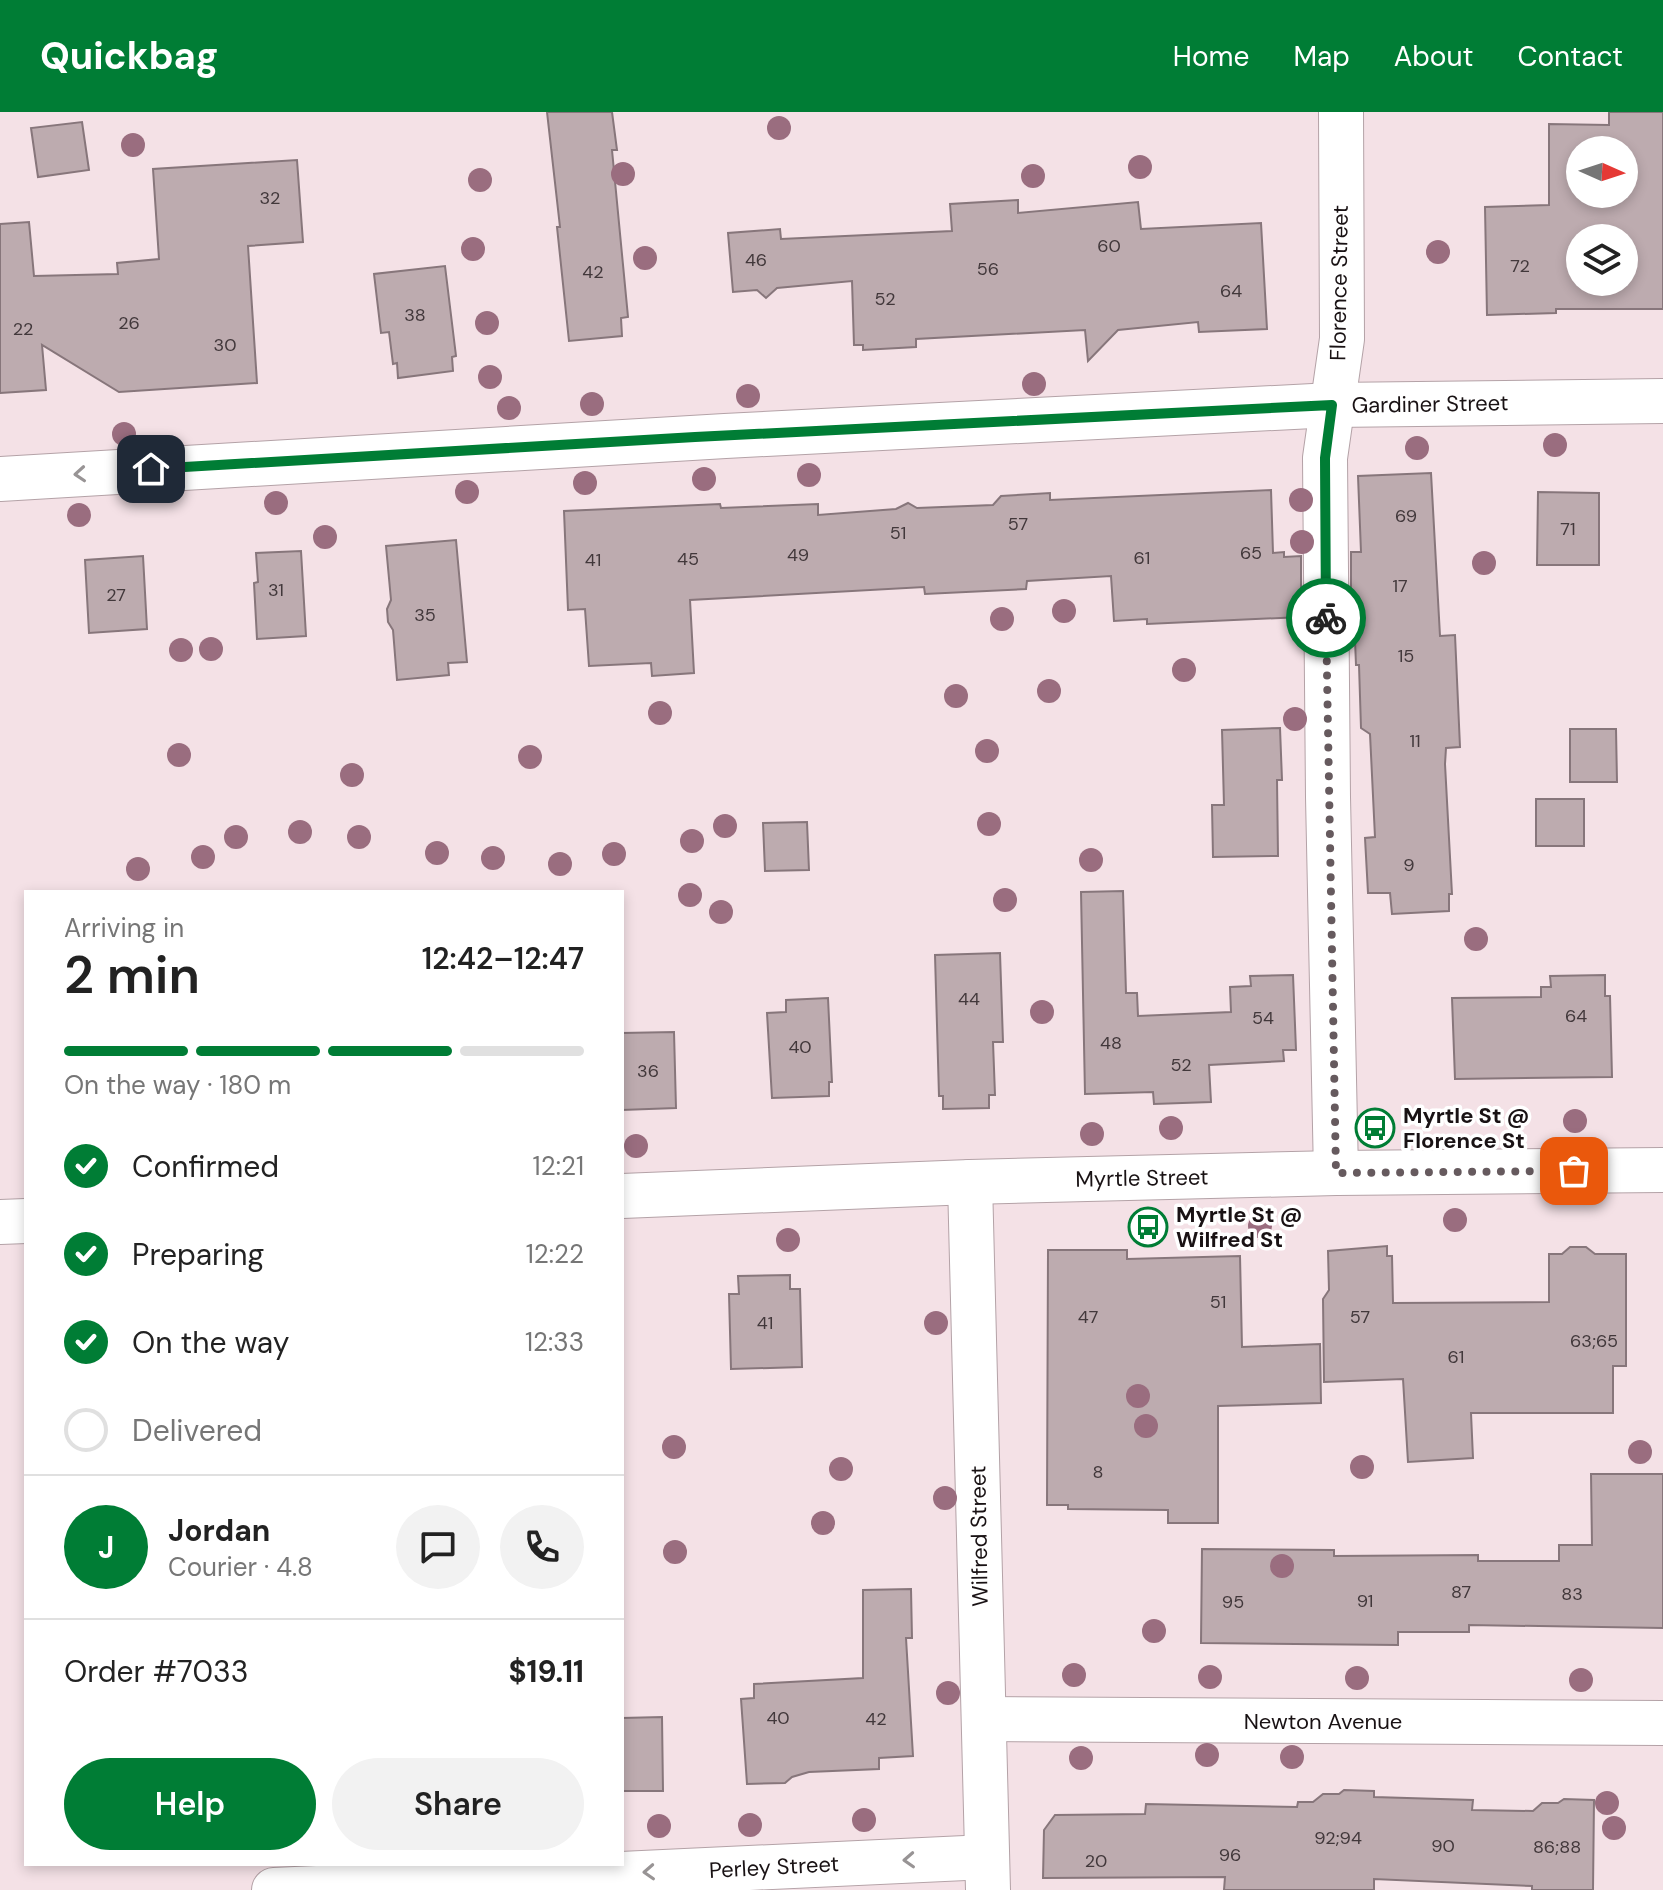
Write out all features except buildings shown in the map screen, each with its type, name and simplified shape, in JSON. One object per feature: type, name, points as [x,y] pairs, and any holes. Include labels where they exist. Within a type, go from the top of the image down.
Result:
[{"type":"street","name":"Florence Street","points":[[1336,1173],[1325,458],[1342,339],[1341,112]]},
{"type":"street","name":"Gardiner Street","points":[[0,479],[709,436],[1332,405],[1663,401]]},
{"type":"street","name":"Myrtle Street","points":[[624,1196],[970,1182],[1336,1173],[1663,1170]]},
{"type":"street","name":"Wilfred Street","points":[[970,1182],[987,1873]]},
{"type":"street","points":[[0,1222],[24,1221]]},
{"type":"street","name":"Newton Avenue","points":[[984,1719],[1663,1723]]},
{"type":"street","name":"Perley Street","points":[[274,1890],[987,1873]]},
{"type":"way so far","points":[[1326,618],[1336,1173],[1574,1171]]},
{"type":"place","name":"Myrtle St @ Florence St","points":[[1375,1128]]},
{"type":"place","name":"Myrtle St @ Wilfred St","points":[[1148,1227]]},
{"type":"route","points":[[151,469],[695,437],[1332,405],[1325,458],[1326,618]]}]
